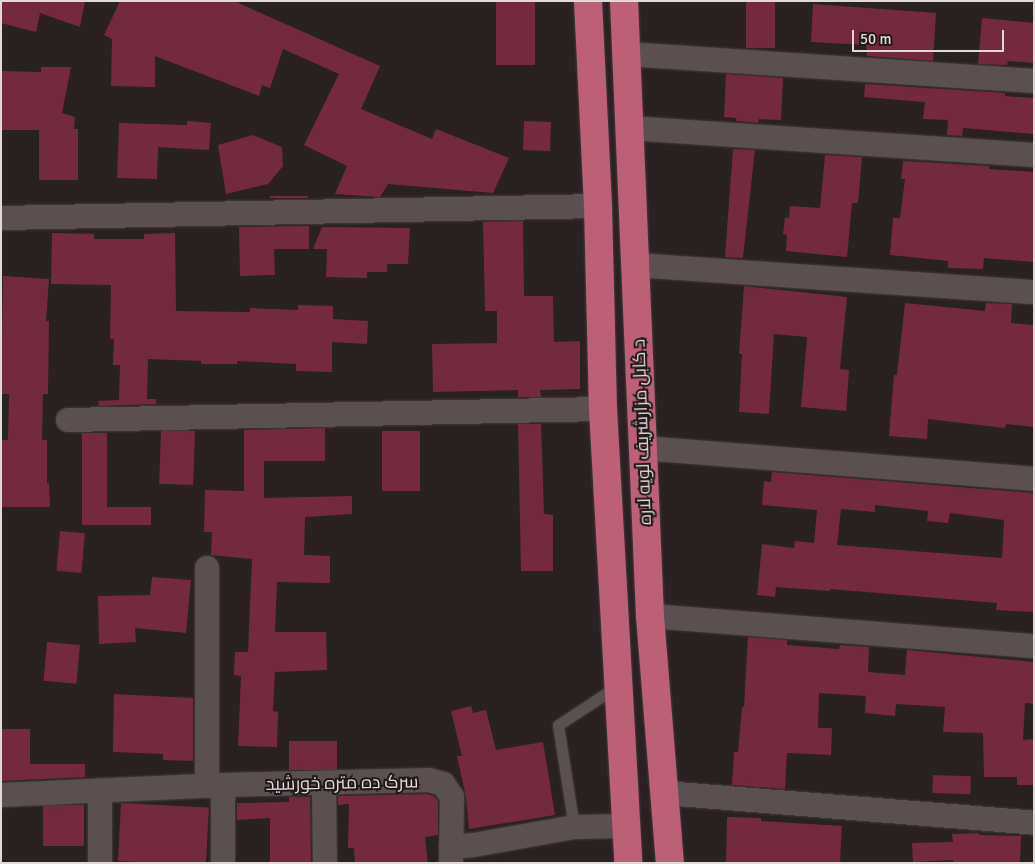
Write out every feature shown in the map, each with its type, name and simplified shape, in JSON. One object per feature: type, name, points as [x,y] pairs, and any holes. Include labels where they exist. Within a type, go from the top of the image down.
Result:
[{"type":"highway","name":"د کابل مزارشریف لویه لاره","points":[[588,1],[598,206],[603,409],[628,863]]},
{"type":"highway","name":"د کابل مزارشریف لویه لاره","points":[[624,1],[650,616],[670,863]]},
{"type":"street","points":[[627,54],[1034,81]]},
{"type":"street","points":[[629,128],[1034,154]]},
{"type":"street","points":[[1,218],[598,206]]},
{"type":"street","points":[[636,265],[1034,292]]},
{"type":"street","points":[[68,420],[603,409]]},
{"type":"street","points":[[642,448],[1034,479]]},
{"type":"street","points":[[207,568],[215,786],[223,863]]},
{"type":"street","points":[[650,616],[1034,646]]},
{"type":"street","name":"سرک ده متره خورشید","points":[[1,795],[429,780],[443,784],[452,797],[451,855],[474,845],[574,827],[625,826]]},
{"type":"street","points":[[324,784],[325,863]]},
{"type":"street","points":[[100,792],[100,863]]},
{"type":"street","points":[[665,793],[1034,823]]},
{"type":"lane","points":[[574,827],[558,725],[617,686]]},
{"type":"building","points":[[1,1],[85,1],[80,27],[40,13],[36,32],[1,23]]},
{"type":"building","points":[[120,1],[234,1],[380,66],[361,109],[432,139],[436,129],[509,158],[493,193],[388,184],[380,197],[335,194],[347,166],[304,145],[339,74],[283,49],[270,88],[262,85],[259,96],[155,56],[155,87],[111,86],[112,39],[104,35]]},
{"type":"building","points":[[496,1],[535,1],[535,65],[496,65]]},
{"type":"building","points":[[746,1],[775,1],[775,48],[746,48]]},
{"type":"building","points":[[813,4],[936,13],[933,61],[867,56],[866,45],[811,42]]},
{"type":"building","points":[[982,18],[1034,23],[1034,63],[1008,61],[1007,65],[978,64]]},
{"type":"building","points":[[41,67],[71,67],[62,113],[75,117],[74,129],[78,129],[78,180],[39,180],[39,130],[1,130],[1,71],[41,72]]},
{"type":"building","points":[[726,74],[783,78],[781,120],[759,119],[758,123],[736,121],[736,118],[724,117]]},
{"type":"building","points":[[865,84],[1005,93],[1005,96],[1034,98],[1034,134],[963,128],[962,136],[947,135],[948,120],[923,119],[925,102],[864,97]]},
{"type":"building","points":[[187,121],[211,123],[209,150],[158,147],[157,179],[117,178],[119,123],[187,125]]},
{"type":"building","points":[[524,121],[551,122],[550,151],[523,150]]},
{"type":"building","points":[[253,135],[282,147],[283,166],[268,184],[226,194],[218,145]]},
{"type":"building","points":[[733,149],[755,150],[743,258],[725,257]]},
{"type":"building","points":[[825,155],[862,157],[858,203],[852,203],[847,257],[786,251],[787,235],[783,234],[785,217],[789,218],[790,206],[820,208]]},
{"type":"building","points":[[903,161],[989,166],[989,169],[1034,172],[1034,262],[984,258],[983,269],[948,268],[948,261],[890,255],[893,218],[900,218],[905,179],[901,179]]},
{"type":"building","points":[[270,196],[308,196],[308,198],[270,198]]},
{"type":"building","points":[[523,221],[524,296],[553,296],[554,342],[580,341],[580,389],[540,390],[541,397],[518,397],[518,390],[433,392],[432,344],[497,343],[497,311],[485,311],[483,222]]},
{"type":"building","points":[[309,226],[309,249],[274,249],[275,275],[240,276],[239,227]]},
{"type":"building","points":[[322,227],[410,228],[408,264],[387,264],[387,272],[367,272],[367,278],[326,277],[327,249],[313,249]]},
{"type":"building","points":[[52,233],[94,234],[94,239],[144,239],[144,234],[175,233],[176,311],[250,312],[250,308],[298,310],[298,305],[333,306],[333,319],[368,321],[367,344],[332,342],[332,372],[296,371],[296,364],[237,361],[237,364],[201,364],[201,361],[148,359],[147,399],[156,399],[156,404],[99,406],[98,401],[119,400],[120,365],[113,365],[114,339],[110,339],[111,285],[51,284]]},
{"type":"building","points":[[3,276],[49,279],[46,321],[49,321],[48,394],[43,394],[42,440],[47,440],[47,483],[49,483],[50,507],[1,507],[1,440],[8,440],[9,394],[1,394]]},
{"type":"building","points":[[744,286],[847,297],[840,369],[849,370],[846,411],[801,407],[807,337],[774,334],[769,414],[739,412],[742,354],[739,354]]},
{"type":"building","points":[[905,303],[985,311],[986,303],[1012,304],[1011,323],[1034,325],[1034,427],[1006,424],[1005,428],[928,419],[927,439],[889,436],[894,375],[897,375]]},
{"type":"building","points":[[518,424],[541,424],[544,514],[553,515],[553,571],[521,571]]},
{"type":"building","points":[[325,428],[325,461],[264,461],[264,498],[352,496],[352,514],[305,517],[304,555],[330,556],[330,583],[277,582],[275,632],[326,632],[327,670],[275,672],[273,711],[278,712],[277,747],[238,746],[241,676],[234,675],[235,652],[248,652],[252,559],[211,555],[212,532],[204,532],[205,490],[244,491],[244,430]]},
{"type":"building","points":[[161,430],[195,431],[193,485],[159,484]]},
{"type":"building","points":[[382,431],[420,431],[420,491],[382,491]]},
{"type":"building","points":[[82,433],[107,433],[107,507],[151,507],[151,525],[82,525]]},
{"type":"building","points":[[772,472],[1034,493],[1034,612],[996,610],[997,603],[830,589],[830,591],[776,587],[775,597],[757,595],[762,544],[794,548],[795,541],[814,543],[817,510],[762,505],[764,481],[771,482]],"holes":[[[875,505],[928,511],[927,521],[948,523],[950,513],[1004,520],[1002,558],[837,545],[841,509],[875,512]]]},
{"type":"building","points":[[60,531],[85,533],[81,573],[57,571]]},
{"type":"building","points":[[152,577],[191,580],[186,633],[135,628],[136,642],[99,644],[98,596],[150,595]]},
{"type":"building","points":[[748,637],[787,640],[787,645],[839,649],[840,645],[869,647],[868,672],[905,675],[907,650],[1034,662],[1034,704],[1025,703],[1023,740],[1034,739],[1034,785],[1017,785],[1017,777],[984,777],[983,733],[943,732],[945,707],[896,704],[895,716],[865,713],[866,696],[819,693],[818,728],[832,728],[831,755],[787,753],[785,789],[732,785],[734,752],[738,752],[742,707],[744,707]]},
{"type":"building","points":[[47,642],[80,645],[76,684],[44,681]]},
{"type":"building","points":[[114,694],[193,698],[193,761],[163,760],[163,754],[113,752]]},
{"type":"building","points":[[471,706],[473,713],[486,710],[496,750],[543,742],[555,815],[469,829],[466,797],[457,756],[462,756],[451,711]]},
{"type":"building","points":[[1,729],[30,729],[30,764],[85,764],[85,777],[1,781]]},
{"type":"building","points":[[289,741],[337,741],[337,770],[289,770]]},
{"type":"building","points":[[933,775],[971,776],[970,794],[932,793]]},
{"type":"building","points":[[427,794],[434,796],[438,801],[438,835],[425,837],[428,863],[355,863],[354,848],[348,848],[349,804],[338,805],[338,796]]},
{"type":"building","points":[[289,797],[310,797],[311,863],[270,863],[270,818],[237,820],[237,803],[289,802]]},
{"type":"building","points":[[121,803],[209,808],[206,863],[118,861]]},
{"type":"building","points":[[43,805],[84,805],[84,846],[43,846]]},
{"type":"building","points":[[727,817],[761,818],[761,821],[842,826],[840,863],[726,863]]},
{"type":"building","points":[[979,833],[979,835],[1021,836],[1020,863],[953,863],[953,860],[913,862],[912,843],[953,842],[952,834]]}]
